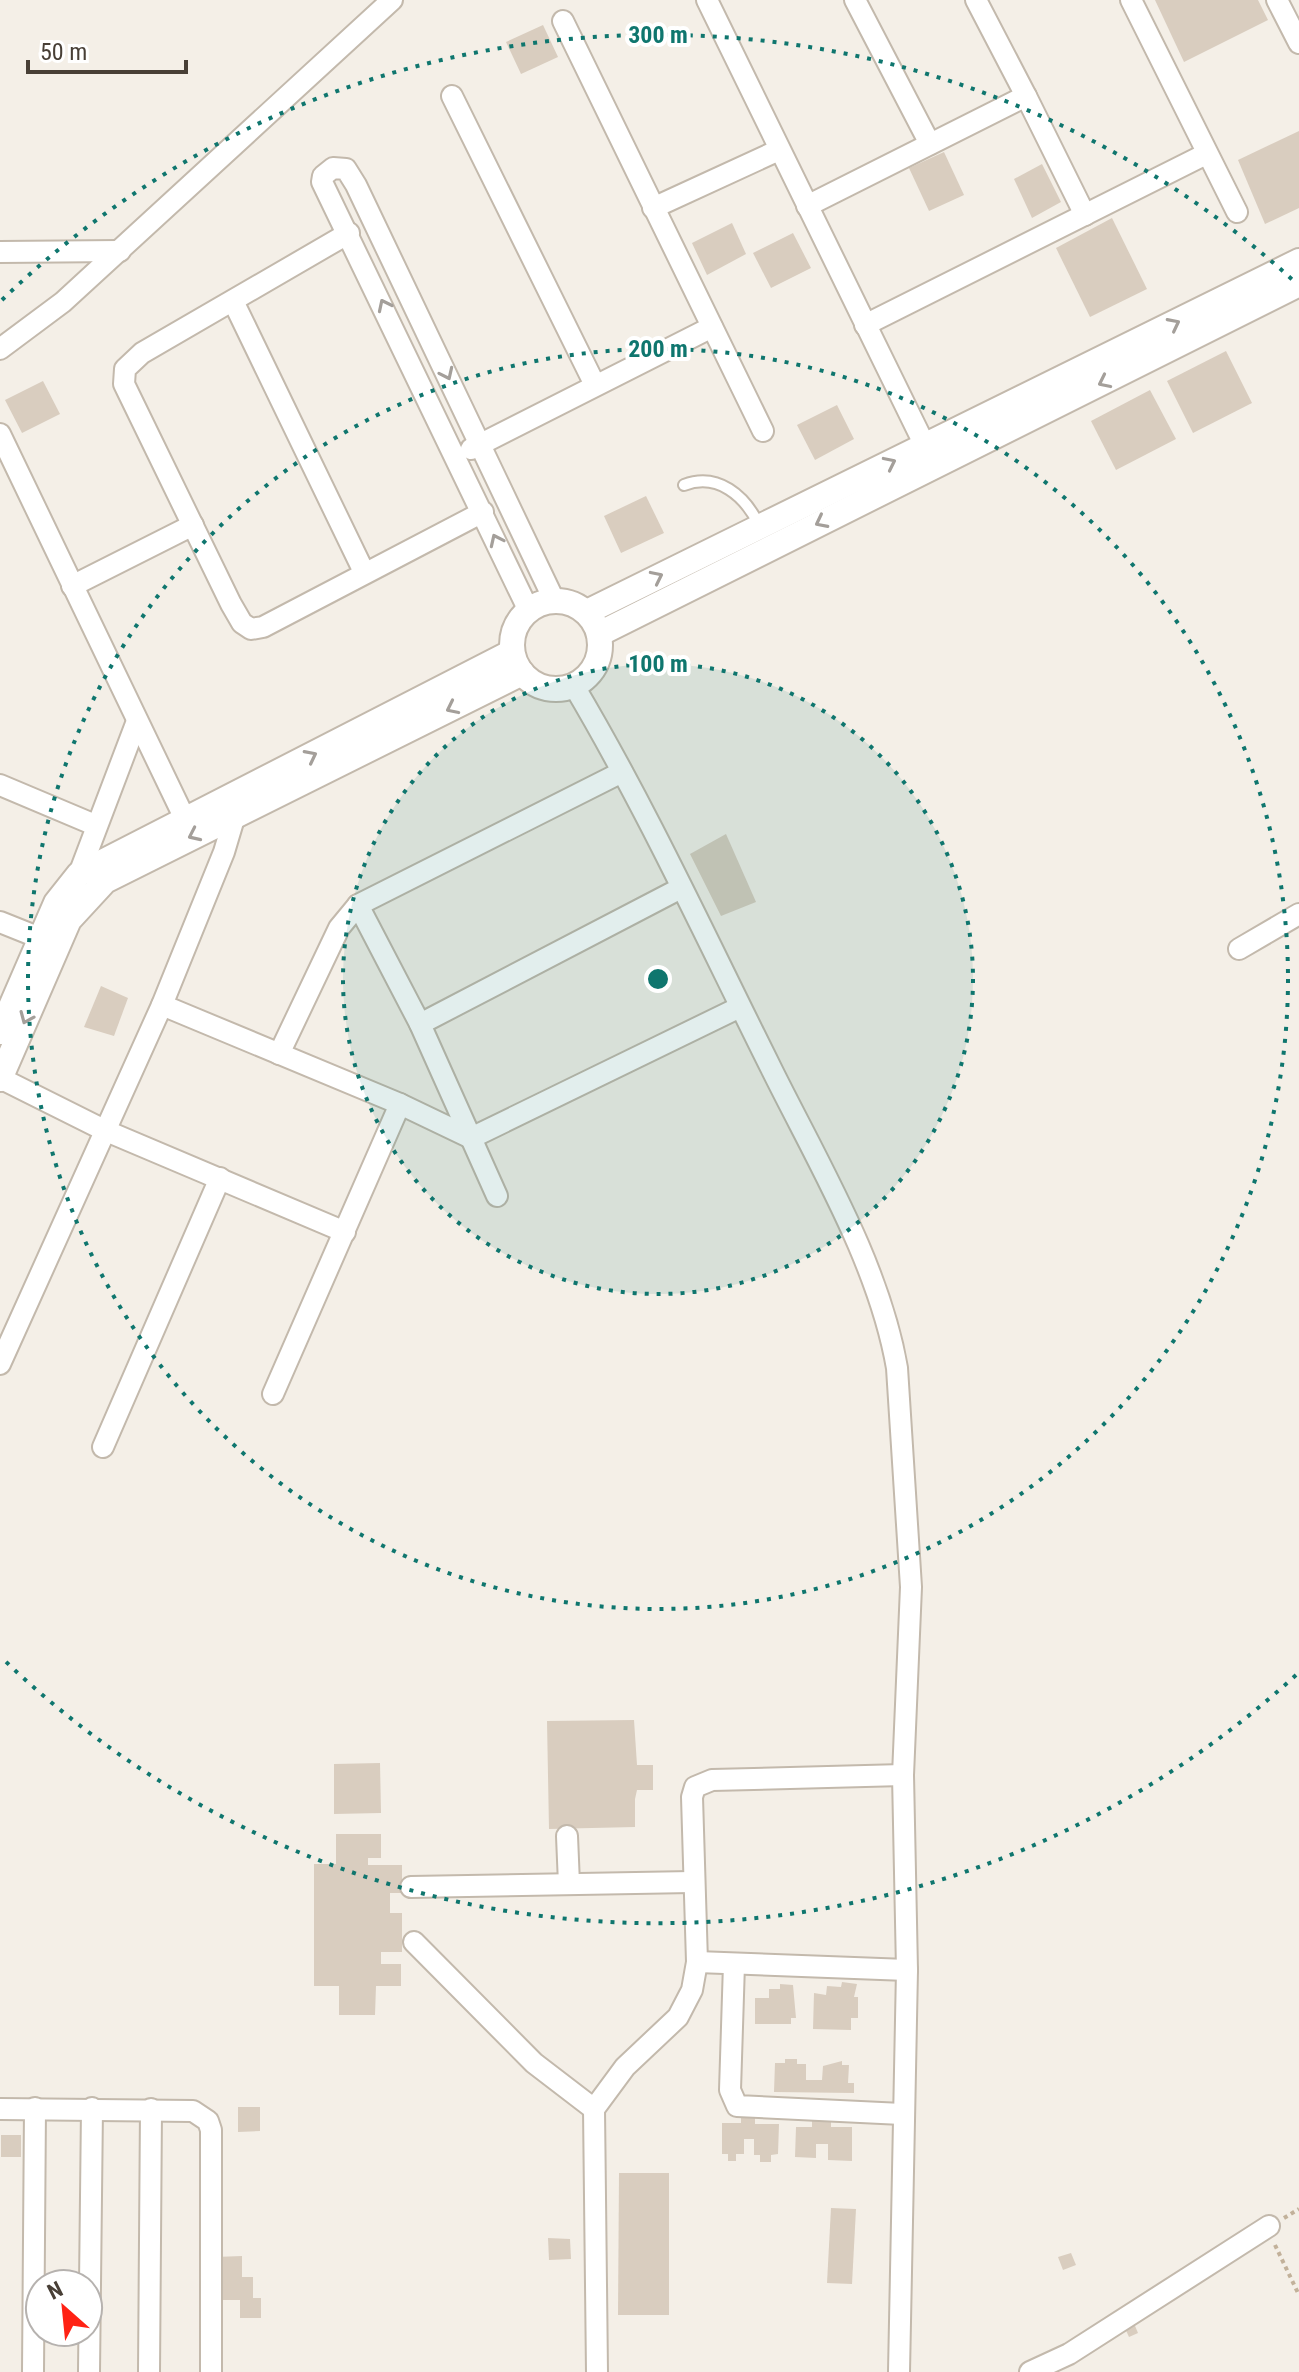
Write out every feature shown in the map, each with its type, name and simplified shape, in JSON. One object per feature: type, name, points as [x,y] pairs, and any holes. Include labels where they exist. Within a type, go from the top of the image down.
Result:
[{"type":"street","points":[[0,349],[63,302],[392,0]]},
{"type":"street","points":[[707,0],[929,455]]},
{"type":"street","points":[[855,0],[930,144]]},
{"type":"street","points":[[976,0],[1085,215]]},
{"type":"street","points":[[1131,0],[1237,212]]},
{"type":"street","points":[[1277,0],[1299,43]]},
{"type":"street","points":[[563,21],[763,431]]},
{"type":"street","points":[[452,96],[595,385]]},
{"type":"street","points":[[807,206],[1026,96]]},
{"type":"street","points":[[653,208],[779,150]]},
{"type":"street","points":[[865,325],[1206,154]]},
{"type":"street","points":[[529,611],[322,182],[327,171],[340,166],[346,169],[362,197],[554,600]]},
{"type":"street","points":[[349,233],[142,353],[125,369],[123,378],[193,525],[231,604],[242,623],[251,629],[263,627],[483,512]]},
{"type":"street","points":[[0,252],[120,251]]},
{"type":"street","points":[[599,634],[929,455],[1230,307],[1299,261]]},
{"type":"street","points":[[1230,307],[1299,284]]},
{"type":"street","points":[[233,301],[364,572]]},
{"type":"street","points":[[456,456],[712,327]]},
{"type":"street","points":[[1,436],[184,817]]},
{"type":"street","points":[[587,612],[760,527],[929,455]]},
{"type":"street","points":[[72,586],[193,525]]},
{"type":"street","points":[[554,600],[587,612],[599,634],[598,661],[574,686],[551,689],[530,681],[517,663],[515,629],[529,611],[554,600]]},
{"type":"street","points":[[86,883],[105,881],[145,858],[235,815],[517,663]]},
{"type":"street","points":[[0,1032],[56,903],[184,817],[517,663]]},
{"type":"street","points":[[574,686],[622,772],[740,1007],[882,1298],[891,1332],[897,1368],[911,1587],[903,1775],[907,1970],[899,2372]]},
{"type":"street","points":[[137,721],[95,825],[86,883],[0,1079],[104,1130],[345,1232]]},
{"type":"street","points":[[279,1054],[339,928],[358,905],[622,772]]},
{"type":"street","points":[[0,785],[95,825]]},
{"type":"street","points":[[0,1364],[162,1005],[224,852],[235,815]]},
{"type":"street","points":[[420,1024],[681,888]]},
{"type":"street","points":[[358,905],[420,1024],[497,1196]]},
{"type":"street","points":[[1239,949],[1299,914]]},
{"type":"street","points":[[0,922],[40,938]]},
{"type":"street","points":[[162,1005],[400,1104],[471,1138]]},
{"type":"street","points":[[471,1138],[740,1007]]},
{"type":"street","points":[[273,1394],[400,1104]]},
{"type":"street","points":[[103,1447],[220,1178]]},
{"type":"street","points":[[597,2372],[594,2109],[625,2067],[678,2017],[692,1990],[697,1962],[692,1882],[692,1797],[695,1787],[703,1782],[903,1775]]},
{"type":"street","points":[[567,1836],[569,1884]]},
{"type":"street","points":[[411,1887],[692,1882]]},
{"type":"street","points":[[414,1942],[534,2063],[594,2109]]},
{"type":"street","points":[[697,1962],[907,1970]]},
{"type":"street","points":[[734,1964],[730,2090],[737,2106],[902,2114]]},
{"type":"street","points":[[33,2372],[35,2108]]},
{"type":"street","points":[[89,2372],[92,2108]]},
{"type":"street","points":[[0,2109],[193,2111],[208,2121],[211,2130],[211,2372]]},
{"type":"street","points":[[149,2372],[151,2109]]},
{"type":"street","points":[[1030,2372],[1069,2354],[1269,2226]]},
{"type":"lane","points":[[684,485],[694,481],[735,490],[749,504],[760,527]]},
{"type":"path","points":[[1269,2226],[1277,2251],[1299,2295]]},
{"type":"building","points":[[1155,0],[1258,0],[1268,20],[1184,62]]},
{"type":"building","points":[[543,25],[558,57],[521,74],[506,42]]},
{"type":"building","points":[[1299,131],[1299,208],[1265,224],[1238,160]]},
{"type":"building","points":[[944,152],[964,195],[929,211],[909,168]]},
{"type":"building","points":[[1042,164],[1061,202],[1032,218],[1014,179]]},
{"type":"building","points":[[1112,218],[1147,289],[1090,317],[1056,248]]},
{"type":"building","points":[[732,223],[746,254],[707,275],[692,243]]},
{"type":"building","points":[[793,233],[811,268],[771,288],[753,253]]},
{"type":"building","points":[[1226,351],[1252,403],[1193,433],[1167,381]]},
{"type":"building","points":[[43,381],[60,414],[22,433],[5,400]]},
{"type":"building","points":[[1150,390],[1176,439],[1116,470],[1091,421]]},
{"type":"building","points":[[837,405],[854,439],[815,460],[797,425]]},
{"type":"building","points":[[646,496],[664,533],[621,553],[604,516]]},
{"type":"building","points":[[726,834],[756,902],[721,916],[690,854]]},
{"type":"building","points":[[101,986],[128,998],[114,1036],[84,1027]]},
{"type":"building","points":[[634,1720],[637,1765],[653,1765],[653,1790],[637,1790],[635,1827],[549,1829],[547,1721]]},
{"type":"building","points":[[380,1763],[381,1813],[334,1814],[334,1764]]},
{"type":"building","points":[[336,1834],[381,1834],[381,1858],[368,1858],[368,1865],[402,1865],[402,1893],[390,1893],[390,1913],[402,1913],[402,1952],[381,1952],[381,1964],[401,1964],[401,1986],[376,1986],[375,2015],[339,2015],[339,1986],[314,1986],[314,1864],[336,1864]]},
{"type":"building","points":[[842,1982],[857,1984],[854,1997],[858,1997],[858,2018],[851,2018],[851,2030],[813,2029],[814,1993],[826,1995],[827,1986],[841,1987]]},
{"type":"building","points":[[780,1984],[793,1985],[796,2018],[791,2018],[791,2024],[755,2024],[755,1998],[769,1998],[769,1989],[780,1989]]},
{"type":"building","points":[[785,2059],[797,2059],[797,2064],[806,2064],[806,2080],[822,2080],[823,2066],[842,2061],[842,2065],[849,2065],[848,2083],[854,2083],[854,2093],[774,2092],[775,2063],[785,2063]]},
{"type":"building","points":[[238,2107],[260,2107],[260,2131],[238,2132]]},
{"type":"building","points":[[741,2118],[755,2118],[755,2124],[779,2124],[778,2154],[771,2155],[771,2162],[760,2162],[760,2155],[754,2155],[754,2139],[744,2139],[744,2154],[736,2154],[736,2161],[728,2161],[728,2154],[722,2154],[722,2123],[741,2123]]},
{"type":"building","points":[[812,2121],[831,2121],[831,2127],[852,2127],[852,2161],[828,2160],[828,2144],[816,2144],[816,2158],[795,2157],[796,2127],[812,2127]]},
{"type":"building","points":[[1,2135],[21,2135],[21,2157],[1,2157]]},
{"type":"building","points":[[619,2173],[669,2173],[669,2315],[618,2315]]},
{"type":"building","points":[[831,2208],[856,2209],[852,2284],[827,2283]]},
{"type":"building","points":[[548,2238],[570,2239],[571,2259],[549,2260]]},
{"type":"building","points":[[1071,2253],[1076,2265],[1063,2270],[1058,2257]]},
{"type":"building","points":[[242,2256],[242,2277],[253,2277],[253,2298],[261,2298],[261,2318],[240,2318],[240,2300],[215,2300],[215,2257]]},
{"type":"building","points":[[1133,2321],[1138,2333],[1129,2337],[1124,2326]]}]
